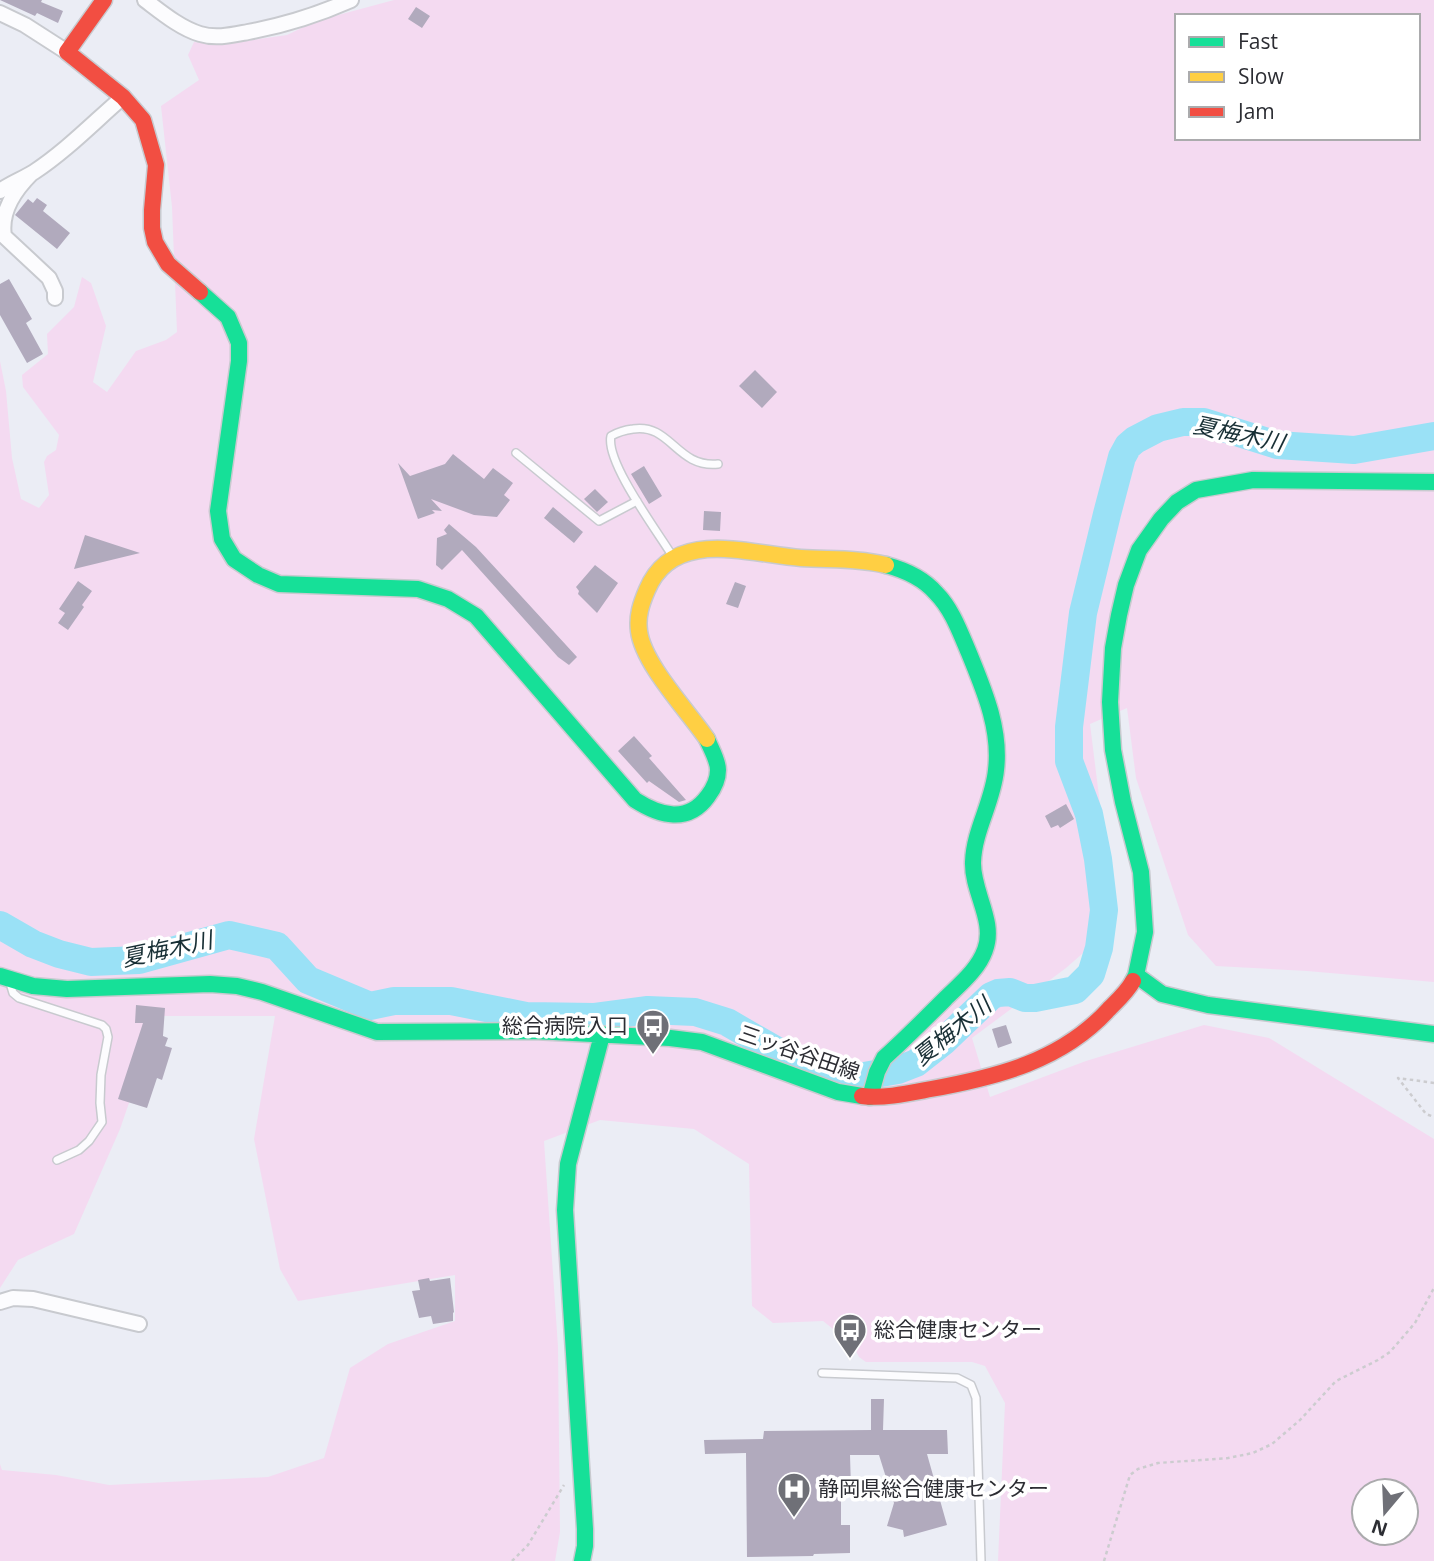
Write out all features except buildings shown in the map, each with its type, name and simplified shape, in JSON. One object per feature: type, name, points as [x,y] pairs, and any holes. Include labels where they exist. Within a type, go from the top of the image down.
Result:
[{"type":"main road","points":[[104,0],[67,52],[123,97],[144,120],[156,165],[152,210],[155,242],[169,264],[228,317],[239,342],[239,361],[218,511],[222,539],[234,559],[258,575],[279,584],[418,589],[456,602],[476,616],[635,800],[657,813],[680,815],[691,812],[709,797],[717,783],[718,771],[717,761],[706,738],[653,666],[641,644],[638,617],[642,595],[666,563],[685,553],[712,550],[864,561],[901,569],[927,584],[947,604],[992,710],[997,740],[998,771],[974,846],[973,869],[988,925],[987,946],[974,969],[883,1059],[871,1095]]},
{"type":"main road","name":"三ッ谷谷田線","points":[[5,978],[33,986],[67,989],[210,984],[237,986],[262,992],[377,1032],[534,1031],[702,1042],[838,1092],[871,1095],[912,1093],[976,1081],[1035,1062],[1075,1040],[1128,989],[1136,975],[1145,932],[1141,872],[1113,750],[1110,702],[1113,648],[1119,615],[1126,585],[1139,550],[1177,502],[1196,490],[1253,480],[1434,482]]},
{"type":"main road","points":[[1136,975],[1167,979],[1209,990],[1434,1020]]},
{"type":"main road","points":[[1136,975],[1162,994],[1208,1005],[1434,1034]]},
{"type":"main road","points":[[582,1561],[585,1517],[565,1210],[568,1164],[602,1035]]},
{"type":"street","points":[[145,0],[189,29],[211,37],[297,22],[351,0]]},
{"type":"street","points":[[0,13],[25,25],[67,52]]},
{"type":"street","points":[[55,298],[49,278],[4,236],[0,227],[1,216],[9,199],[31,174],[123,97]]},
{"type":"street","points":[[0,191],[31,174]]},
{"type":"street","points":[[0,1302],[13,1298],[33,1299],[139,1324]]},
{"type":"lane","points":[[674,557],[621,474],[610,445],[611,436],[618,432],[647,428],[656,431],[687,458],[702,464],[718,464]]},
{"type":"lane","points":[[516,453],[599,521],[637,502]]},
{"type":"lane","points":[[5,978],[19,998],[102,1025],[106,1029],[108,1037],[101,1075],[102,1122],[79,1150],[57,1160]]},
{"type":"lane","points":[[822,1373],[957,1378],[971,1385],[976,1398],[981,1561]]},
{"type":"path","points":[[1434,1083],[1398,1078],[1426,1114],[1434,1116]]},
{"type":"path","points":[[1104,1561],[1130,1475],[1138,1469],[1158,1463],[1228,1458],[1253,1453],[1272,1444],[1300,1420],[1336,1381],[1390,1352],[1415,1323],[1434,1289]]},
{"type":"path","points":[[512,1561],[528,1545],[566,1481]]},
{"type":"shaded area","points":[[394,0],[1434,0],[1434,982],[1216,966],[1188,935],[1136,778],[1127,708],[1090,724],[1115,925],[1066,968],[972,1038],[990,1097],[1086,1061],[1204,1025],[1269,1038],[1434,1139],[1434,1561],[998,1561],[1005,1403],[985,1366],[972,1362],[866,1362],[859,1357],[853,1345],[823,1321],[773,1323],[752,1306],[749,1164],[694,1129],[600,1120],[544,1141],[558,1347],[560,1532],[555,1561],[0,1561],[0,1464],[2,1470],[56,1475],[109,1485],[268,1477],[324,1458],[350,1368],[388,1344],[455,1321],[455,1275],[298,1301],[280,1269],[254,1139],[275,1016],[159,1016],[120,1129],[74,1234],[18,1260],[0,1288],[0,361],[6,391],[12,458],[21,499],[39,508],[49,495],[44,462],[47,456],[56,450],[59,435],[23,387],[22,375],[48,354],[47,334],[74,307],[82,277],[91,283],[106,326],[93,382],[107,392],[136,351],[166,340],[177,332],[172,207],[161,106],[199,80],[188,55],[194,42],[219,45],[287,35],[316,21]]},
{"type":"waterway","name":"夏梅木川","points":[[0,925],[33,944],[91,962],[139,960],[229,935],[277,946],[308,980],[370,1006],[394,1001],[451,1001],[526,1016],[595,1017],[648,1010],[695,1012],[727,1022],[811,1068],[842,1077],[898,1070],[916,1063],[944,1041],[991,996],[1010,992],[1025,998],[1035,998],[1075,990],[1091,974],[1099,948],[1104,910],[1089,814],[1069,761],[1069,727],[1083,613],[1122,457],[1128,446],[1158,428],[1183,422],[1204,422],[1277,445],[1354,450],[1434,436]]},
{"type":"traffic: fast","points":[[200,292],[228,317],[239,343],[239,361],[218,511],[222,539],[234,559],[258,575],[279,584],[418,589],[448,599],[476,616],[635,800],[654,810],[683,814],[692,811],[708,796],[715,784],[718,770],[716,758],[707,739]]},
{"type":"traffic: fast","points":[[1133,981],[1145,932],[1141,872],[1113,750],[1110,702],[1113,648],[1119,615],[1126,585],[1139,550],[1177,502],[1196,490],[1253,480],[1434,482]]},
{"type":"traffic: fast","points":[[870,1097],[884,1058],[968,977],[985,950],[988,928],[973,862],[994,782],[997,755],[994,725],[985,695],[951,613],[942,599],[925,583],[907,572],[886,565]]},
{"type":"traffic: fast","points":[[1136,975],[1162,994],[1208,1005],[1434,1034]]},
{"type":"traffic: fast","points":[[0,976],[33,986],[67,989],[210,984],[237,986],[262,992],[377,1032],[534,1031],[702,1042],[838,1092],[862,1096]]},
{"type":"traffic: fast","points":[[582,1561],[585,1529],[565,1210],[568,1164],[602,1035]]},
{"type":"traffic: slow","points":[[707,739],[667,687],[642,644],[639,631],[640,610],[647,590],[659,570],[675,558],[693,551],[714,549],[886,565]]},
{"type":"traffic: jam","points":[[104,0],[67,52],[123,97],[143,120],[156,165],[152,210],[155,242],[168,264],[200,292]]},
{"type":"traffic: jam","points":[[862,1096],[897,1095],[956,1084],[1027,1064],[1071,1042],[1091,1027],[1133,981]]},
{"type":"place","name":"総合病院入口","points":[[653,1056]]},
{"type":"place","name":"総合健康センター","points":[[850,1360]]},
{"type":"place","name":"静岡県総合健康センター","points":[[794,1519]]}]
